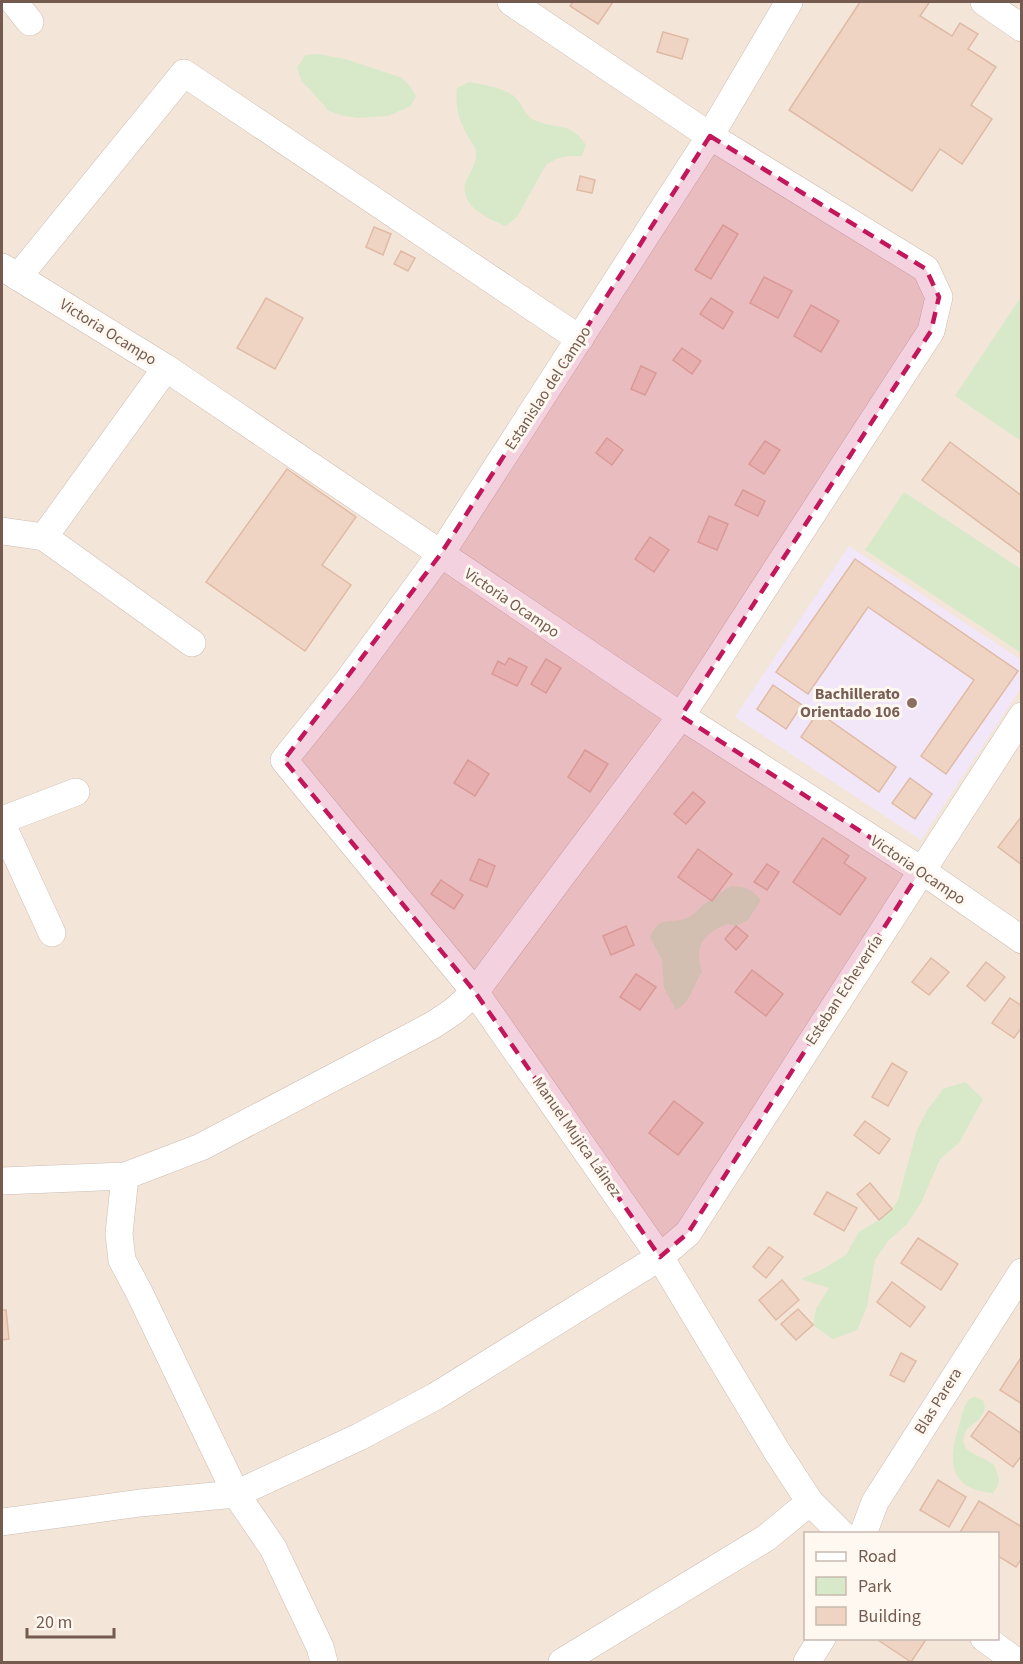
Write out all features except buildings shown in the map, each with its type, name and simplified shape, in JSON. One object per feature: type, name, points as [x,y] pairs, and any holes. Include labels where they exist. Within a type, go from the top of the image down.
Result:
[{"type":"street","points":[[2,1181],[125,1176],[201,1146],[412,1036],[454,1011],[475,992],[681,716],[931,331],[939,297],[926,269],[710,136],[511,2]]},
{"type":"street","name":"Estanislao del Campo","points":[[284,760],[347,682],[440,555],[710,136],[789,2]]},
{"type":"street","points":[[984,2],[1022,28]]},
{"type":"street","points":[[10,272],[184,73],[580,339]]},
{"type":"street","name":"Victoria Ocampo","points":[[10,272],[166,368],[440,555],[681,716],[921,870],[1022,940]]},
{"type":"street","points":[[44,537],[166,368]]},
{"type":"street","points":[[2,531],[44,537],[192,643]]},
{"type":"street","name":"Esteban Echeverría","points":[[2,1522],[140,1503],[236,1494],[359,1437],[436,1396],[660,1257],[688,1233],[1022,716]]},
{"type":"street","name":"Manuel Mujica Láinez","points":[[284,760],[475,992],[660,1257],[810,1502],[841,1532]]},
{"type":"street","points":[[2,820],[76,792]]},
{"type":"street","points":[[2,828],[52,933]]},
{"type":"street","points":[[125,1176],[119,1234],[122,1260],[236,1494],[273,1548],[320,1647],[324,1662]]},
{"type":"street","name":"Blas Parera","points":[[863,1532],[875,1502],[1022,1272]]},
{"type":"street","points":[[562,1662],[766,1538],[810,1502]]},
{"type":"street","points":[[807,1662],[821,1640]]},
{"type":"street","points":[[987,1640],[1017,1662]]},
{"type":"highlighted area","points":[[710,136],[926,269],[939,297],[931,331],[681,716],[921,870],[688,1233],[660,1257],[475,992],[284,760],[440,555]]},
{"type":"shaded area","points":[[2,2],[1021,2],[1021,1662],[2,1662]]},
{"type":"shaded area","points":[[849,546],[1021,660],[1021,688],[921,840],[735,717]]},
{"type":"green space","points":[[318,54],[345,59],[400,77],[416,96],[411,106],[388,116],[359,118],[329,111],[301,80],[297,67],[306,55]]},
{"type":"green space","points":[[469,82],[507,92],[517,99],[531,118],[569,129],[575,132],[586,145],[582,156],[556,159],[546,165],[517,217],[506,226],[475,209],[466,196],[467,179],[476,160],[476,152],[461,122],[456,94],[457,88]]},
{"type":"green space","points":[[1021,297],[1021,441],[955,396]]},
{"type":"green space","points":[[904,492],[1021,569],[1020,652],[865,550]]},
{"type":"green space","points":[[731,886],[748,889],[761,900],[748,920],[736,926],[727,924],[706,936],[699,955],[702,972],[689,998],[676,1010],[664,988],[662,960],[650,937],[662,922],[691,916],[706,902]]},
{"type":"green space","points":[[965,1082],[983,1099],[959,1143],[940,1159],[921,1203],[907,1224],[888,1241],[875,1260],[867,1307],[857,1330],[833,1339],[813,1325],[816,1309],[829,1288],[801,1279],[846,1255],[859,1232],[892,1209],[898,1200],[917,1130],[928,1109],[943,1089]]},
{"type":"green space","points":[[975,1397],[983,1400],[984,1409],[978,1420],[967,1429],[964,1443],[970,1452],[994,1465],[999,1479],[998,1486],[993,1493],[969,1487],[961,1481],[953,1464],[953,1453],[962,1414],[969,1399]]},
{"type":"place","name":"Bachillerato Orientado 106","points":[[912,703]]}]
